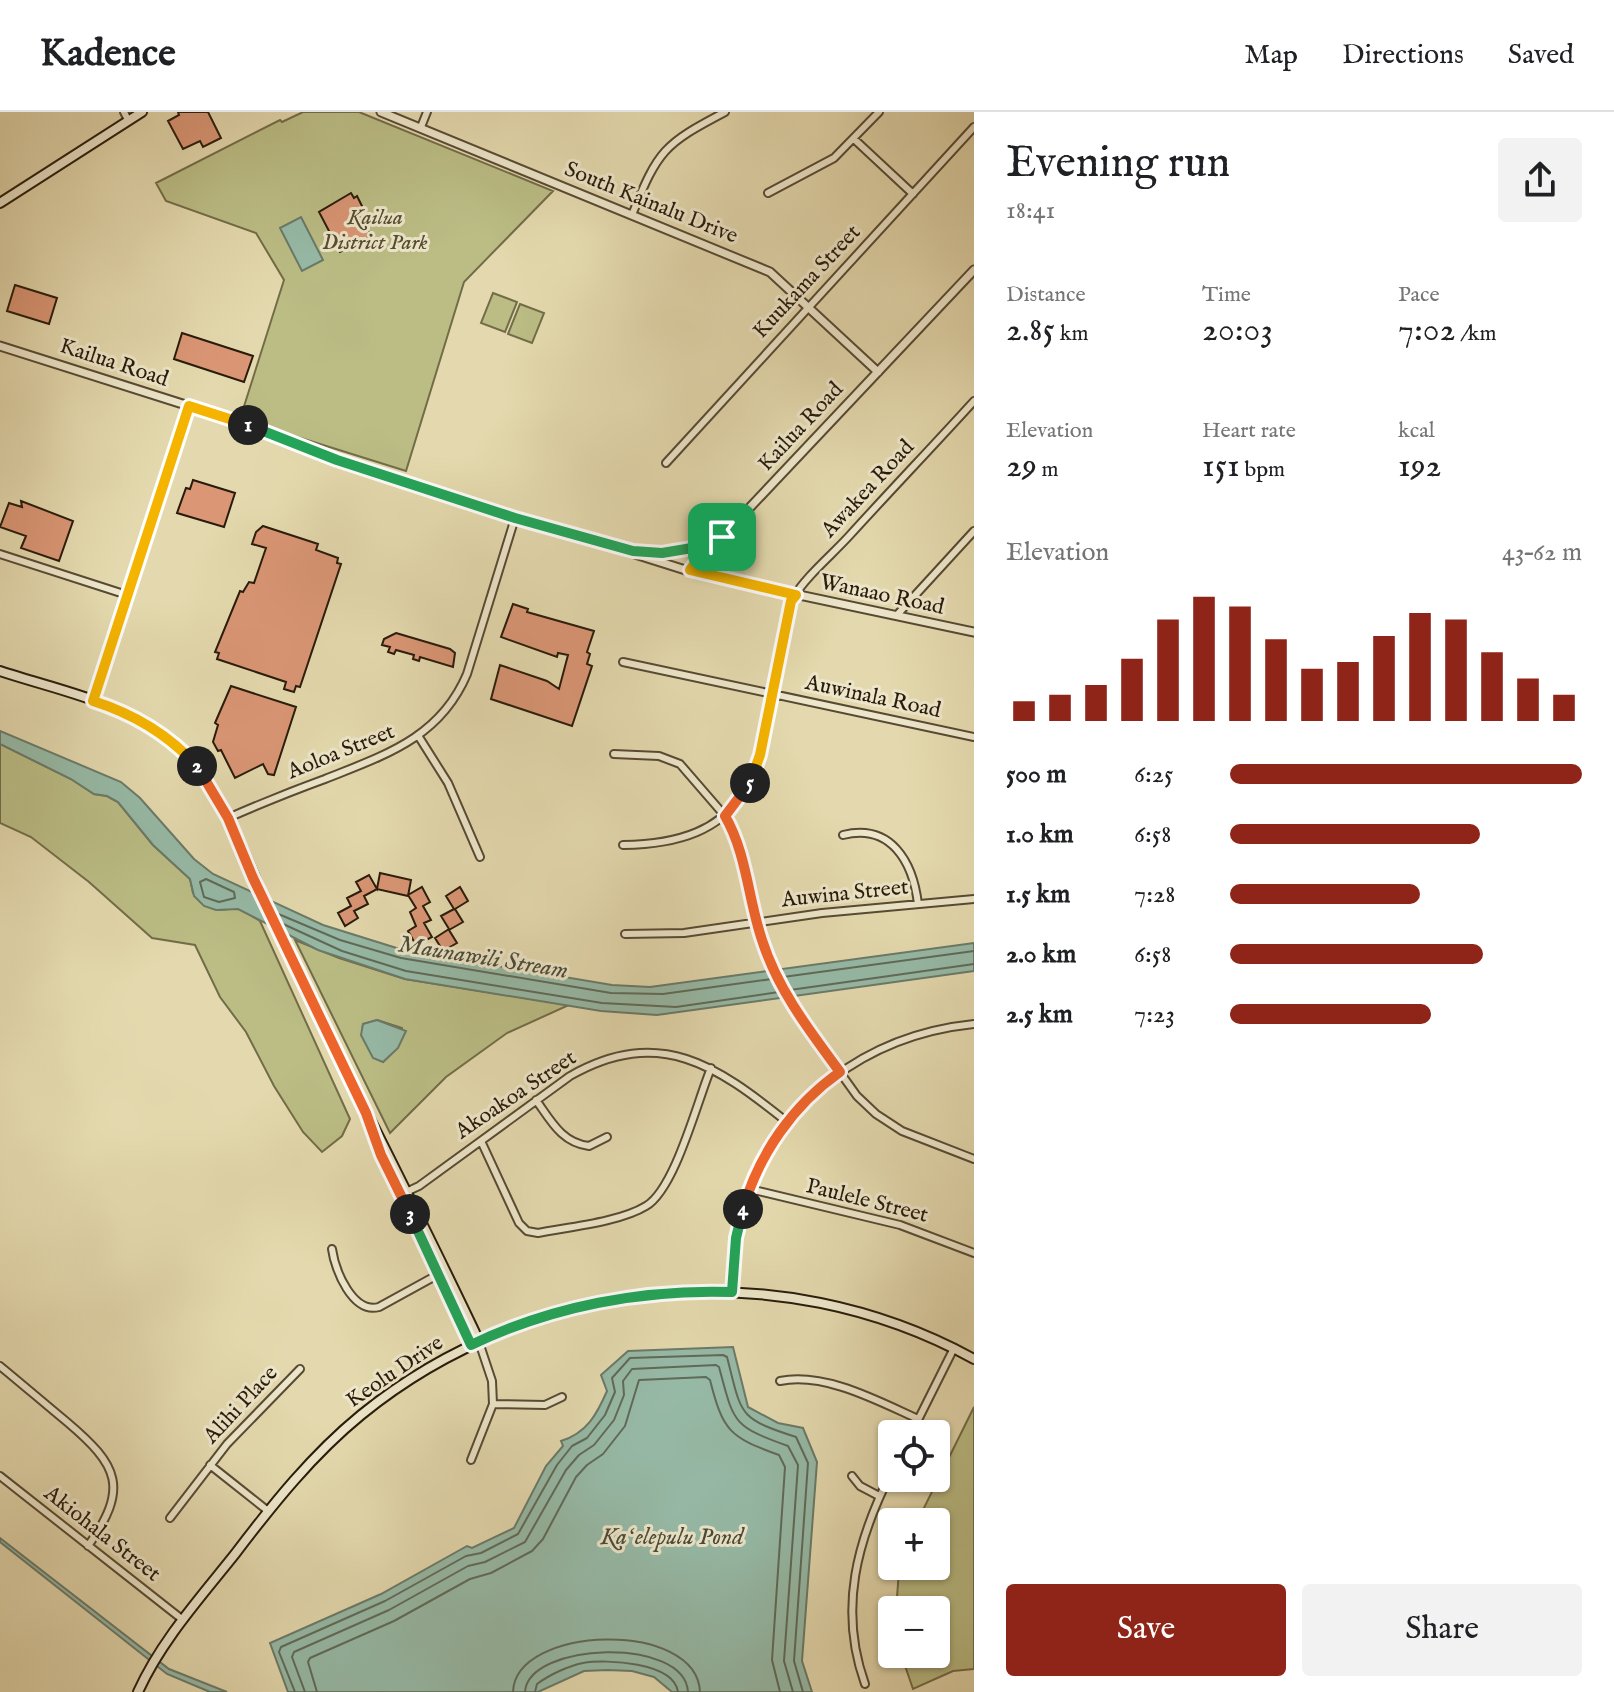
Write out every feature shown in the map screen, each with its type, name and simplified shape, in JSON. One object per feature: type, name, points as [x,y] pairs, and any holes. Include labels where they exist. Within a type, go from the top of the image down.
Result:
[{"type":"main road","points":[[0,203],[126,116],[142,112]]},
{"type":"main road","points":[[0,671],[137,718],[180,749],[206,779],[228,818],[284,946],[475,1343]]},
{"type":"main road","name":"Keolu Drive","points":[[138,1692],[151,1666],[183,1620],[309,1464],[359,1417],[414,1376],[475,1343],[540,1318],[597,1303],[661,1293],[732,1292],[785,1296],[838,1306],[899,1325],[974,1359]]},
{"type":"street","name":"South Kainalu Drive","points":[[381,112],[770,272],[878,372]]},
{"type":"street","points":[[421,127],[427,112]]},
{"type":"street","points":[[632,215],[652,167],[662,152],[681,136],[725,112]]},
{"type":"street","points":[[768,193],[827,163],[879,112]]},
{"type":"street","name":"Kuukama Street","points":[[666,463],[974,127]]},
{"type":"street","points":[[854,139],[913,194]]},
{"type":"street","name":"Kailua Road","points":[[0,346],[255,427],[337,460],[515,518],[690,570],[704,551],[722,537],[974,270]]},
{"type":"street","name":"Awakea Road","points":[[623,845],[675,841],[707,829],[725,816],[755,773],[774,694],[791,601],[974,401]]},
{"type":"street","points":[[93,701],[189,406]]},
{"type":"street","name":"Aoloa Street","points":[[228,818],[392,752],[419,737],[445,712],[462,684],[515,518]]},
{"type":"street","points":[[897,615],[974,531]]},
{"type":"street","points":[[633,551],[662,553],[692,548],[722,537]]},
{"type":"street","points":[[0,554],[127,595]]},
{"type":"street","name":"Wanaao Road","points":[[690,570],[974,632]]},
{"type":"street","name":"Auwinala Road","points":[[623,662],[974,737]]},
{"type":"street","points":[[419,737],[448,783],[480,857]]},
{"type":"street","points":[[614,754],[659,756],[680,764],[725,816],[738,844],[756,922],[769,960],[789,1001],[867,1107],[887,1122],[974,1158]]},
{"type":"street","points":[[843,835],[867,832],[892,845],[910,867],[918,904]]},
{"type":"street","name":"Auwina Street","points":[[625,934],[684,933],[756,922],[974,899]]},
{"type":"street","points":[[732,1292],[736,1238],[750,1189],[762,1162],[787,1122],[810,1097],[840,1072],[876,1050],[906,1038],[974,1024]]},
{"type":"street","name":"Akoakoa Street","points":[[404,1193],[580,1070],[625,1056],[672,1056],[711,1068],[736,1081],[787,1122]]},
{"type":"street","points":[[481,1141],[519,1223],[527,1231],[542,1232],[632,1213],[652,1203],[667,1186],[711,1068]]},
{"type":"street","points":[[536,1100],[558,1131],[573,1142],[589,1146],[607,1137]]},
{"type":"street","name":"Paulele Street","points":[[750,1189],[885,1220],[974,1253]]},
{"type":"street","points":[[332,1249],[335,1263],[355,1301],[364,1308],[379,1307],[442,1272]]},
{"type":"street","points":[[471,1460],[493,1404],[492,1381],[475,1343]]},
{"type":"street","points":[[780,1381],[795,1378],[823,1384],[874,1400],[918,1419],[954,1348]]},
{"type":"street","points":[[0,1366],[93,1444],[106,1461],[112,1482],[112,1503],[104,1523],[88,1546]]},
{"type":"street","name":"Alihi Place","points":[[170,1518],[255,1413],[300,1369]]},
{"type":"street","points":[[493,1404],[545,1405],[562,1397]]},
{"type":"street","name":"Alihi Place","points":[[210,1465],[268,1511]]},
{"type":"street","name":"Akiohala Street","points":[[0,1476],[183,1620]]},
{"type":"street","points":[[852,1476],[860,1486],[879,1496]]},
{"type":"street","points":[[865,1684],[855,1651],[852,1591],[858,1554],[881,1492]]},
{"type":"green space","name":"Kailua District Park","points":[[303,112],[359,112],[553,191],[464,282],[406,471],[240,419],[284,280],[256,233],[166,201],[156,183],[280,120],[282,122]]},
{"type":"green space","points":[[493,293],[517,302],[505,332],[481,323]]},
{"type":"green space","points":[[520,304],[544,313],[532,343],[508,334]]},
{"type":"green space","points":[[0,744],[71,779],[94,794],[118,802],[153,845],[190,879],[193,893],[220,910],[238,908],[260,921],[350,1119],[342,1136],[322,1152],[303,1132],[274,1086],[246,1032],[220,997],[195,945],[152,938],[89,882],[31,837],[0,823]]},
{"type":"green space","points":[[295,940],[405,979],[569,1005],[507,1033],[446,1077],[390,1133]],"holes":[[[377,1020],[402,1028],[400,1043],[383,1062],[370,1050],[363,1036],[363,1024]]]},
{"type":"green space","points":[[974,1407],[974,1669],[953,1671],[913,1689],[906,1668],[950,1668],[950,1596],[897,1596],[899,1580],[950,1580],[950,1508],[924,1508],[932,1492],[950,1492],[950,1455]]},
{"type":"water","points":[[301,217],[323,260],[302,271],[280,228]]},
{"type":"water","points":[[0,731],[121,782],[140,798],[194,859],[213,874],[323,925],[403,950],[612,985],[650,987],[974,943],[974,971],[657,1015],[601,1011],[405,979],[318,950],[238,909],[216,910],[204,906],[194,896],[190,879],[153,845],[118,802],[94,794],[71,779],[0,744]]},
{"type":"water","points":[[377,1020],[406,1031],[398,1048],[383,1062],[373,1058],[361,1035],[363,1024]]},
{"type":"water","name":"Kaʻelepulu Pond","points":[[733,1347],[748,1407],[778,1423],[803,1428],[817,1462],[802,1661],[812,1692],[672,1692],[654,1677],[632,1671],[607,1670],[584,1671],[538,1692],[288,1692],[270,1643],[381,1594],[467,1546],[472,1548],[514,1528],[546,1466],[563,1446],[561,1441],[584,1428],[599,1407],[607,1391],[601,1375],[628,1351]]},
{"type":"water","points":[[0,1538],[169,1669],[227,1692],[210,1692],[167,1674],[0,1542]]},
{"type":"building","points":[[178,112],[208,112],[221,138],[203,147],[200,141],[183,149],[168,121],[179,115]]},
{"type":"building","points":[[351,193],[354,198],[357,196],[363,208],[357,211],[371,236],[340,252],[319,212]]},
{"type":"building","points":[[15,285],[57,298],[49,324],[7,311]]},
{"type":"building","points":[[182,333],[253,356],[244,382],[174,359]]},
{"type":"building","points":[[193,480],[235,493],[224,527],[177,513],[186,488],[190,489]]},
{"type":"building","points":[[21,501],[73,521],[59,561],[21,548],[26,536],[0,527],[9,503],[22,507]]},
{"type":"building","points":[[263,526],[318,544],[316,550],[338,558],[337,563],[341,564],[300,687],[296,686],[294,692],[284,689],[286,682],[217,659],[219,653],[215,652],[240,591],[243,592],[249,582],[254,583],[266,548],[252,544],[256,532]]},
{"type":"building","points":[[513,604],[528,609],[527,612],[594,631],[587,652],[590,654],[587,664],[592,666],[572,726],[491,699],[500,665],[547,681],[559,689],[568,655],[558,653],[557,657],[501,637]]},
{"type":"building","points":[[396,633],[450,649],[455,653],[453,667],[420,657],[419,661],[413,659],[414,655],[396,650],[394,654],[388,652],[390,647],[382,645],[384,639]]},
{"type":"building","points":[[231,686],[296,707],[274,775],[268,774],[263,764],[235,778],[221,750],[218,751],[213,742],[218,725],[215,723]]},
{"type":"building","points":[[380,873],[411,880],[408,896],[377,889]]},
{"type":"building","points":[[369,875],[377,889],[364,896],[368,904],[354,911],[358,918],[345,926],[338,913],[351,906],[347,898],[361,891],[356,882]]},
{"type":"building","points":[[422,887],[430,902],[423,906],[431,920],[424,923],[432,937],[416,945],[408,931],[416,926],[410,912],[416,908],[408,895]]},
{"type":"building","points":[[460,887],[468,901],[455,909],[463,922],[449,930],[457,943],[443,951],[435,938],[449,929],[441,916],[454,909],[446,896]]},
{"type":"route","points":[[189,406],[255,427],[337,460],[515,518],[633,551],[662,553],[692,548],[722,537],[704,551],[690,570],[796,595],[791,601],[774,694],[755,773],[725,816],[742,855],[756,922],[769,960],[789,1001],[840,1072],[798,1108],[762,1162],[739,1222],[732,1292],[651,1294],[585,1305],[540,1318],[471,1345],[214,790],[189,758],[159,732],[125,713],[93,701],[189,406]]},
{"type":"water label","name":"Maunawili Stream","points":[[483,958]]}]
